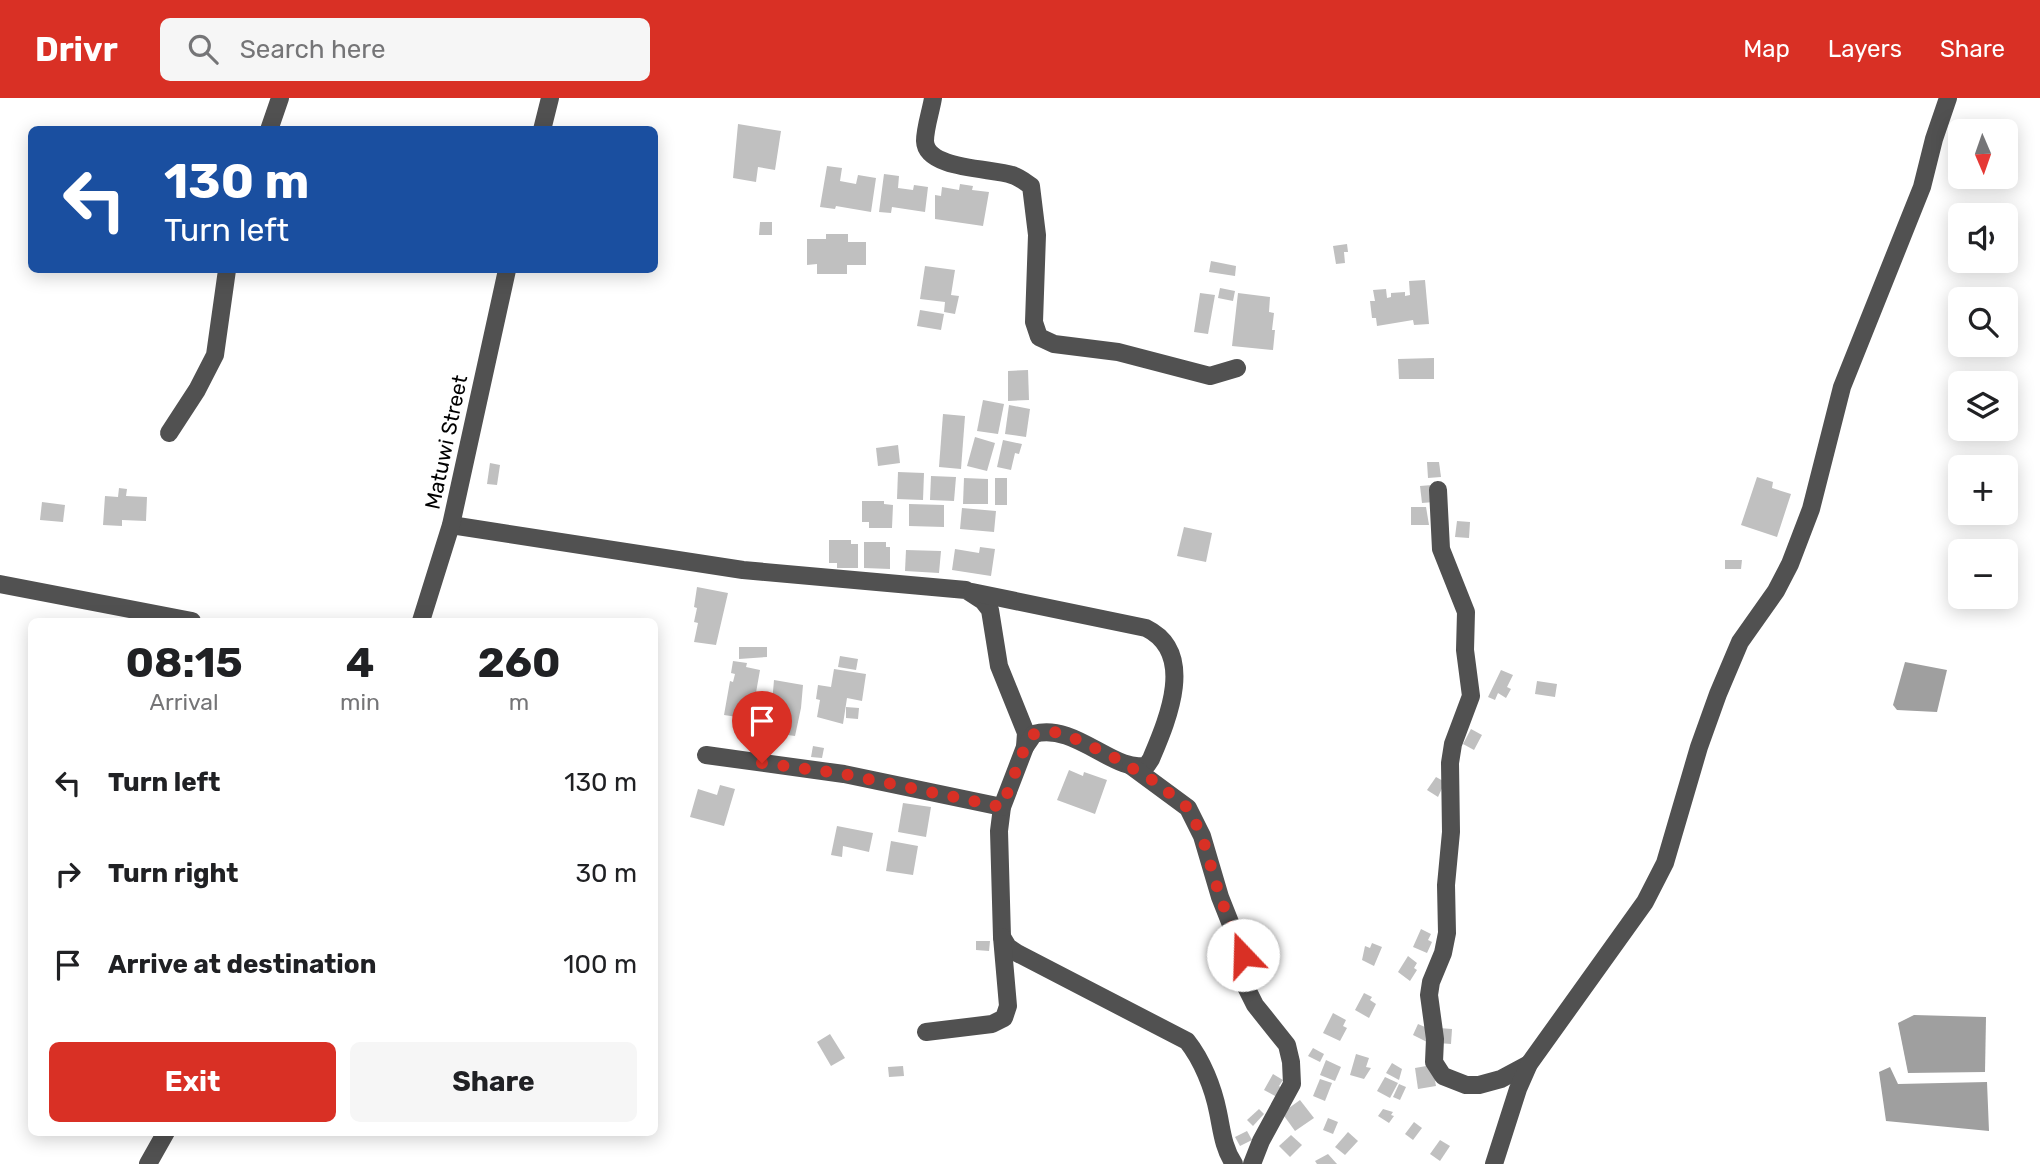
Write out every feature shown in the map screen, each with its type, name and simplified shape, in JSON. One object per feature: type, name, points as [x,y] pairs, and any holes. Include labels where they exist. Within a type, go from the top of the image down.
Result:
[{"type":"street","points":[[270,126],[280,98]]},
{"type":"street","points":[[543,126],[550,98]]},
{"type":"street","points":[[933,98],[925,142],[928,151],[938,159],[974,170],[1013,175],[1031,186],[1037,235],[1034,322],[1040,337],[1055,344],[1118,352],[1210,376],[1237,368]]},
{"type":"street","points":[[1494,1164],[1518,1089],[1530,1064],[1645,902],[1665,863],[1699,747],[1718,694],[1740,642],[1772,598],[1790,564],[1811,509],[1842,387],[1922,187],[1948,98]]},
{"type":"street","points":[[169,433],[197,390],[215,355],[227,273]]},
{"type":"street","name":"Matuwi Street","points":[[422,618],[451,525],[506,273]]},
{"type":"street","points":[[1438,490],[1441,550],[1466,612],[1465,650],[1471,696],[1450,763],[1451,832],[1446,885],[1447,933],[1429,995],[1435,1039],[1434,1062],[1443,1076],[1466,1085],[1479,1085],[1502,1079],[1530,1064]]},
{"type":"street","points":[[451,525],[743,570],[966,590],[1146,628],[1162,640],[1171,663],[1173,702],[1152,759],[1140,767],[1131,766]]},
{"type":"street","points":[[0,584],[176,618]]},
{"type":"street","points":[[966,590],[983,601],[990,610],[996,655],[1023,720],[1025,747]]},
{"type":"street","points":[[926,1032],[992,1024],[1004,1018],[1008,1006],[999,874],[1002,807],[1025,747],[1034,734],[1054,732],[1067,735],[1131,766],[1188,808],[1202,836],[1220,897],[1240,945],[1246,986],[1255,1005],[1287,1045],[1291,1062],[1292,1084],[1261,1141],[1252,1164]]},
{"type":"street","points":[[706,755],[844,774],[1002,807]]},
{"type":"street","points":[[1002,937],[1008,947],[1017,953],[1187,1041],[1202,1065],[1218,1110],[1224,1146],[1234,1164]]},
{"type":"street","points":[[148,1164],[164,1136]]},
{"type":"shaded area","points":[[1905,662],[1947,670],[1937,712],[1897,710],[1893,705]]},
{"type":"shaded area","points":[[1914,1015],[1986,1017],[1985,1072],[1908,1073],[1898,1023]]},
{"type":"shaded area","points":[[1890,1067],[1898,1084],[1987,1082],[1989,1131],[1886,1121],[1879,1072]]},
{"type":"building","points":[[738,124],[781,131],[775,170],[758,167],[756,182],[733,178]]},
{"type":"building","points":[[827,166],[842,168],[840,181],[856,184],[858,175],[876,178],[871,212],[836,206],[835,209],[820,207]]},
{"type":"building","points":[[884,174],[899,176],[898,188],[913,190],[914,185],[928,187],[925,212],[892,207],[891,213],[879,212]]},
{"type":"building","points":[[960,184],[973,186],[972,190],[989,192],[983,226],[935,219],[935,195],[941,196],[942,187],[959,190]]},
{"type":"building","points":[[760,222],[772,222],[772,235],[759,235]]},
{"type":"building","points":[[826,234],[848,234],[848,242],[866,242],[866,265],[847,265],[847,274],[817,274],[817,264],[807,265],[807,239],[826,239]]},
{"type":"building","points":[[1347,244],[1348,252],[1344,252],[1345,263],[1336,264],[1333,246]]},
{"type":"building","points":[[1211,261],[1236,266],[1235,276],[1209,272]]},
{"type":"building","points":[[925,266],[955,270],[951,295],[959,296],[955,314],[944,312],[945,302],[920,299]]},
{"type":"building","points":[[1425,280],[1429,324],[1414,325],[1413,320],[1377,326],[1376,318],[1372,318],[1370,301],[1375,301],[1373,290],[1386,289],[1387,298],[1391,297],[1391,293],[1405,292],[1405,296],[1410,295],[1409,281]]},
{"type":"building","points":[[1220,288],[1235,291],[1233,301],[1218,298]]},
{"type":"building","points":[[1200,293],[1215,295],[1208,334],[1194,332]]},
{"type":"building","points":[[1238,293],[1270,297],[1269,312],[1274,313],[1272,330],[1275,330],[1273,350],[1232,346]]},
{"type":"building","points":[[920,310],[944,314],[941,330],[917,326]]},
{"type":"building","points":[[1434,358],[1434,379],[1399,379],[1398,359]]},
{"type":"building","points":[[1028,370],[1029,400],[1008,401],[1008,371]]},
{"type":"building","points":[[983,400],[1004,404],[998,434],[977,431]]},
{"type":"building","points":[[1009,405],[1030,409],[1026,437],[1005,434]]},
{"type":"building","points":[[943,414],[965,416],[961,469],[939,467]]},
{"type":"building","points":[[975,437],[995,443],[987,471],[967,466]]},
{"type":"building","points":[[1003,440],[1022,444],[1019,454],[1015,453],[1011,470],[997,467]]},
{"type":"building","points":[[898,445],[900,463],[878,466],[876,448]]},
{"type":"building","points":[[1427,462],[1439,462],[1441,477],[1428,478]]},
{"type":"building","points":[[490,463],[500,465],[497,485],[487,484]]},
{"type":"building","points":[[898,472],[924,473],[923,500],[897,499]]},
{"type":"building","points":[[931,476],[956,477],[954,501],[930,500]]},
{"type":"building","points":[[1757,477],[1773,482],[1772,488],[1791,494],[1777,537],[1741,525]]},
{"type":"building","points":[[964,478],[988,479],[988,504],[963,504]]},
{"type":"building","points":[[995,478],[1007,478],[1007,505],[995,505]]},
{"type":"building","points":[[1432,485],[1434,502],[1422,503],[1420,486]]},
{"type":"building","points":[[119,488],[127,489],[126,496],[147,497],[146,521],[122,520],[122,526],[103,525],[105,496],[118,497]]},
{"type":"building","points":[[862,501],[884,501],[884,504],[893,505],[892,528],[869,528],[869,522],[862,522]]},
{"type":"building","points":[[42,502],[65,505],[63,522],[40,520]]},
{"type":"building","points":[[909,504],[944,505],[944,527],[909,526]]},
{"type":"building","points":[[1411,507],[1426,507],[1429,525],[1411,525]]},
{"type":"building","points":[[962,508],[996,511],[994,532],[960,529]]},
{"type":"building","points":[[1457,521],[1470,522],[1469,538],[1455,537]]},
{"type":"building","points":[[1184,527],[1212,533],[1206,562],[1177,556]]},
{"type":"building","points":[[829,540],[851,540],[851,544],[858,544],[858,568],[837,568],[837,563],[829,563]]},
{"type":"building","points":[[864,542],[886,542],[886,547],[890,547],[890,569],[864,568]]},
{"type":"building","points":[[980,547],[995,549],[991,576],[952,570],[955,549],[979,553]]},
{"type":"building","points":[[906,550],[941,551],[939,573],[905,571]]},
{"type":"building","points":[[1725,560],[1742,560],[1741,569],[1725,569]]},
{"type":"building","points":[[697,587],[728,593],[716,645],[694,642],[698,623],[694,622]]},
{"type":"building","points":[[739,647],[767,647],[767,657],[739,659]]},
{"type":"building","points":[[840,656],[858,659],[856,670],[838,667]]},
{"type":"building","points":[[733,661],[747,663],[746,667],[760,670],[754,704],[747,703],[744,718],[724,715],[730,681],[733,682],[735,674],[731,673]]},
{"type":"building","points":[[834,669],[866,674],[862,701],[847,698],[843,724],[817,717],[820,700],[816,699],[818,685],[831,687]]},
{"type":"building","points":[[1501,670],[1513,675],[1507,687],[1511,689],[1506,698],[1498,693],[1495,700],[1488,697]]},
{"type":"building","points":[[774,680],[803,685],[795,736],[780,734],[780,731],[762,731],[766,702],[772,703]]},
{"type":"building","points":[[1537,681],[1557,684],[1555,697],[1535,694]]},
{"type":"building","points":[[846,707],[859,708],[858,719],[846,718]]},
{"type":"building","points":[[1471,729],[1482,735],[1474,750],[1463,744]]},
{"type":"building","points":[[813,746],[824,748],[822,758],[811,757]]},
{"type":"building","points":[[1069,770],[1083,776],[1084,772],[1107,780],[1095,814],[1057,800]]},
{"type":"building","points":[[1436,777],[1445,782],[1438,797],[1427,790]]},
{"type":"building","points":[[720,785],[735,789],[724,826],[690,817],[698,789],[717,795]]},
{"type":"building","points":[[903,803],[931,807],[926,837],[898,832]]},
{"type":"building","points":[[837,826],[873,833],[869,852],[843,846],[842,857],[831,855]]},
{"type":"building","points":[[891,841],[918,846],[913,875],[886,871]]},
{"type":"building","points":[[1421,929],[1431,934],[1428,940],[1432,942],[1427,953],[1413,947]]},
{"type":"building","points":[[976,941],[990,941],[989,951],[976,950]]},
{"type":"building","points":[[1372,943],[1382,947],[1374,966],[1362,960],[1365,946],[1370,948]]},
{"type":"building","points":[[1408,956],[1417,963],[1414,968],[1417,970],[1410,981],[1398,972]]},
{"type":"building","points":[[1364,993],[1372,997],[1370,1000],[1376,1004],[1369,1018],[1355,1010]]},
{"type":"building","points":[[1333,1013],[1346,1020],[1343,1026],[1347,1028],[1340,1041],[1323,1033]]},
{"type":"building","points":[[1418,1024],[1432,1030],[1427,1042],[1413,1035]]},
{"type":"building","points":[[1439,1028],[1452,1029],[1451,1044],[1438,1043]]},
{"type":"building","points":[[830,1034],[845,1058],[831,1066],[817,1042]]},
{"type":"building","points":[[1313,1048],[1324,1054],[1320,1062],[1308,1056]]},
{"type":"building","points":[[1356,1054],[1369,1058],[1366,1067],[1371,1068],[1364,1079],[1350,1075]]},
{"type":"building","points":[[1326,1060],[1341,1067],[1335,1081],[1320,1075]]},
{"type":"building","points":[[1392,1063],[1402,1069],[1399,1080],[1386,1073]]},
{"type":"building","points":[[1432,1065],[1436,1086],[1418,1089],[1415,1068]]},
{"type":"building","points":[[903,1066],[904,1076],[889,1077],[888,1067]]},
{"type":"building","points":[[1273,1074],[1283,1080],[1279,1086],[1283,1089],[1277,1097],[1264,1090]]},
{"type":"building","points":[[1385,1077],[1398,1083],[1390,1098],[1377,1091]]},
{"type":"building","points":[[1320,1079],[1332,1083],[1325,1101],[1313,1096]]},
{"type":"building","points":[[1399,1084],[1406,1087],[1400,1100],[1393,1097]]},
{"type":"building","points":[[1300,1100],[1314,1118],[1295,1131],[1282,1113]]},
{"type":"building","points":[[1259,1109],[1264,1114],[1253,1126],[1247,1120]]},
{"type":"building","points":[[1383,1109],[1393,1112],[1391,1115],[1394,1116],[1389,1123],[1378,1116]]},
{"type":"building","points":[[1328,1118],[1338,1122],[1333,1134],[1323,1130]]},
{"type":"building","points":[[1414,1122],[1422,1128],[1413,1140],[1405,1134]]},
{"type":"building","points":[[1247,1131],[1252,1140],[1240,1146],[1235,1137]]},
{"type":"building","points":[[1348,1132],[1358,1141],[1345,1155],[1335,1147]]},
{"type":"building","points":[[1291,1135],[1302,1145],[1290,1157],[1279,1146]]},
{"type":"building","points":[[1440,1140],[1450,1146],[1440,1161],[1430,1154]]},
{"type":"building","points":[[1328,1154],[1337,1164],[1317,1164],[1315,1161]]},
{"type":"route","points":[[762,763],[844,774],[1002,807],[1025,747],[1034,734],[1054,732],[1067,735],[1131,766],[1188,808],[1202,836],[1220,897],[1243,955]]}]
